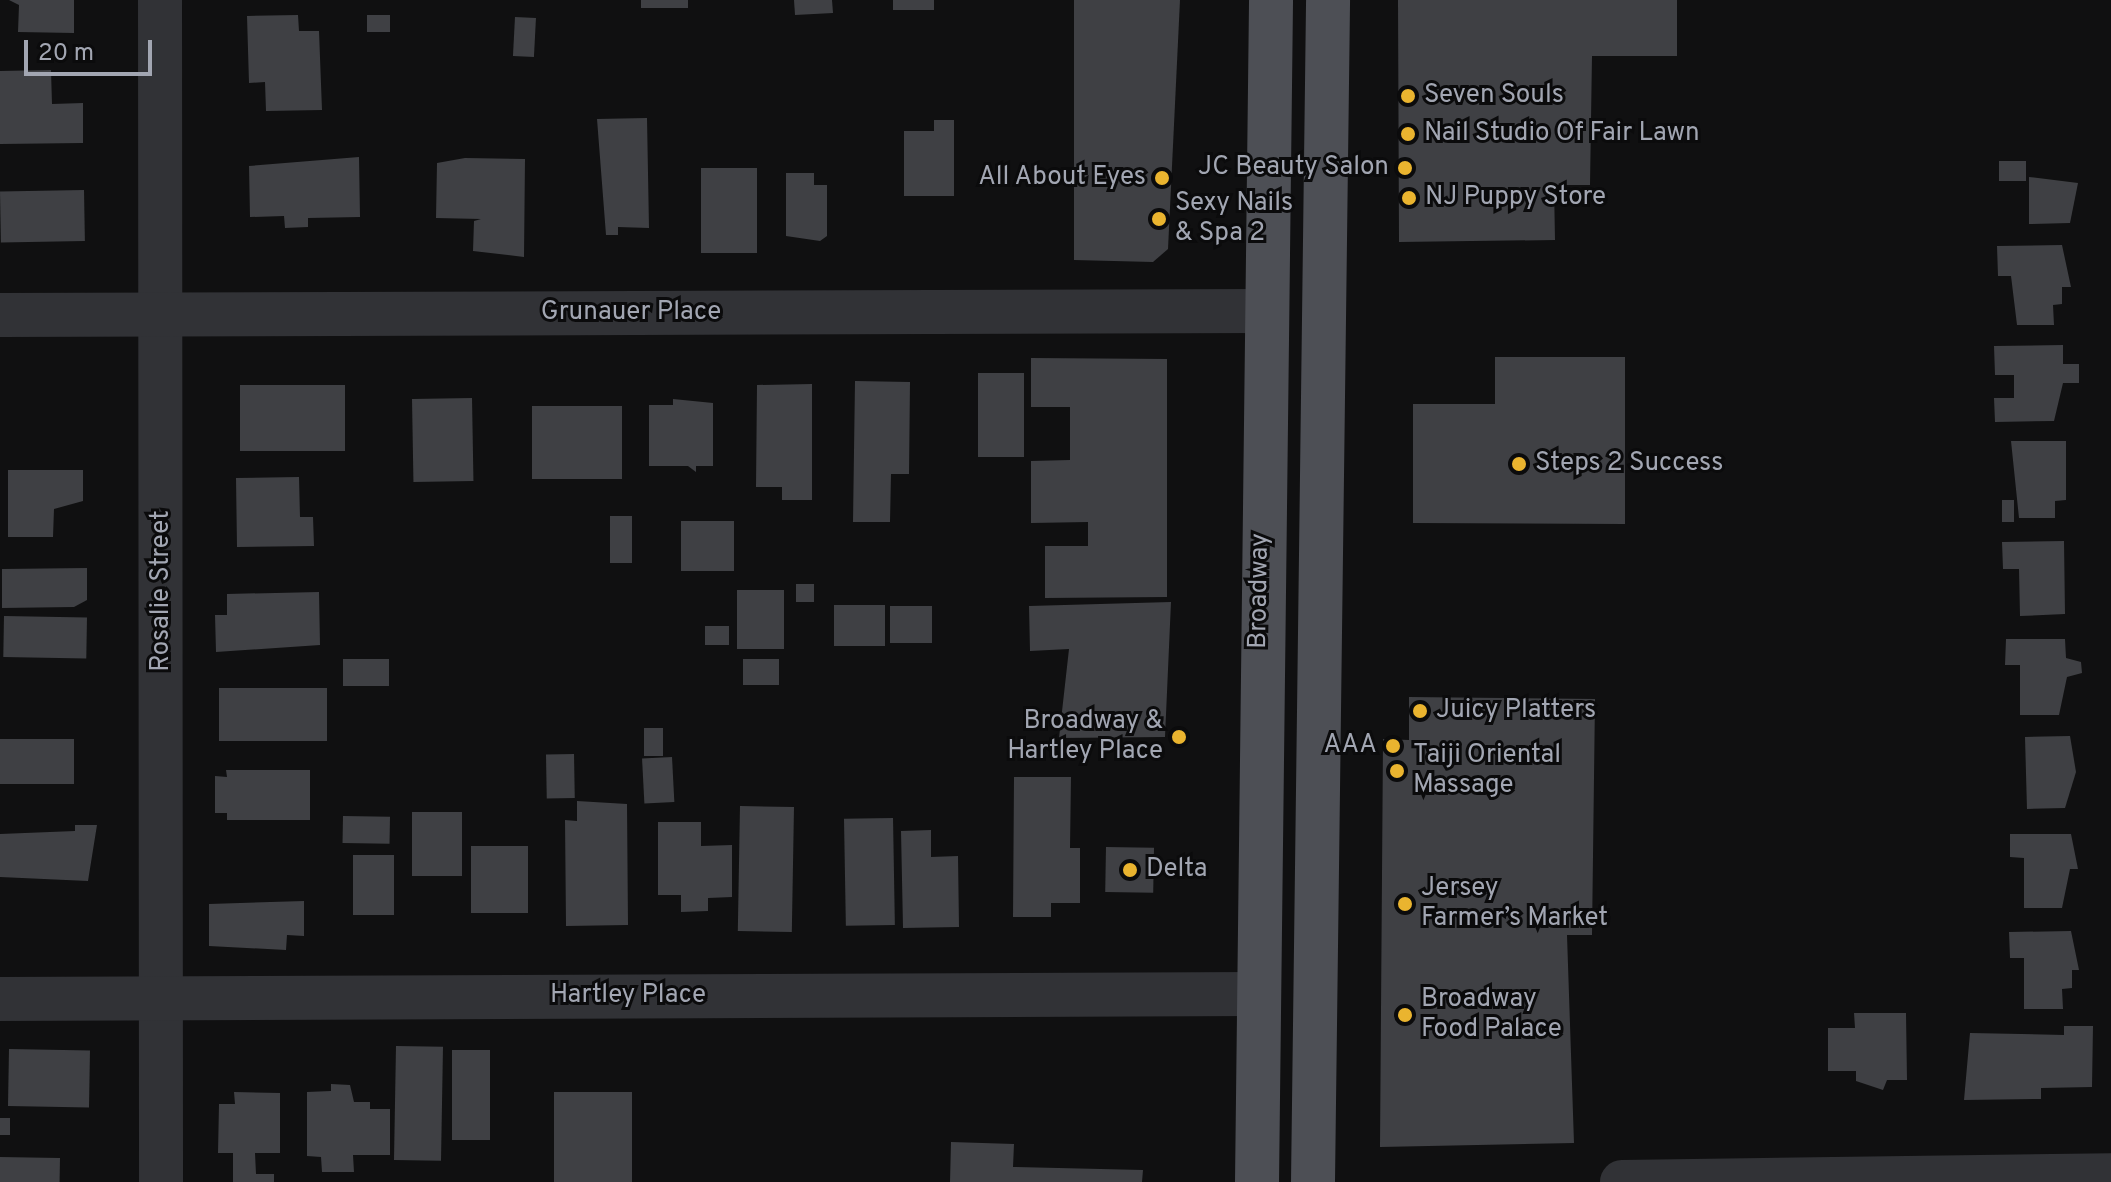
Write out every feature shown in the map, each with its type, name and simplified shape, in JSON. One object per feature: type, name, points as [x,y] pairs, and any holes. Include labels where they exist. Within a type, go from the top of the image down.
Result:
[{"type":"main road","name":"Broadway","points":[[1257,1182],[1255,994],[1263,311],[1271,0]]},
{"type":"main road","points":[[1313,1182],[1328,0]]},
{"type":"street","name":"Rosalie Street","points":[[160,0],[161,1182]]},
{"type":"street","name":"Grunauer Place","points":[[0,315],[1263,311]]},
{"type":"street","name":"Hartley Place","points":[[0,999],[1255,994]]},
{"type":"street","points":[[1622,1182],[2111,1175]]},
{"type":"building","points":[[9,0],[74,0],[74,33],[18,32],[19,5]]},
{"type":"building","points":[[641,0],[688,0],[688,8],[641,8]]},
{"type":"building","points":[[794,0],[832,0],[833,13],[795,15]]},
{"type":"building","points":[[893,0],[934,0],[934,10],[893,10]]},
{"type":"building","points":[[1074,0],[1180,0],[1168,249],[1153,262],[1074,260]]},
{"type":"building","points":[[1398,0],[1677,0],[1677,56],[1592,56],[1590,185],[1554,185],[1555,240],[1399,242]]},
{"type":"building","points":[[298,15],[299,31],[319,31],[322,110],[266,111],[265,82],[249,83],[247,16]]},
{"type":"building","points":[[367,15],[390,15],[390,32],[367,32]]},
{"type":"building","points":[[515,17],[536,18],[534,57],[513,56]]},
{"type":"building","points":[[51,70],[52,104],[83,103],[83,143],[0,144],[0,71]]},
{"type":"building","points":[[647,118],[649,228],[618,227],[618,235],[606,235],[597,119]]},
{"type":"building","points":[[934,120],[954,120],[954,196],[904,196],[904,131],[934,131]]},
{"type":"building","points":[[359,157],[360,217],[308,218],[308,227],[285,228],[284,216],[250,217],[249,166]]},
{"type":"building","points":[[465,158],[525,159],[524,257],[473,251],[474,221],[481,219],[436,218],[437,163]]},
{"type":"building","points":[[1999,161],[2026,161],[2026,181],[1999,181]]},
{"type":"building","points":[[701,168],[757,168],[757,253],[701,253]]},
{"type":"building","points":[[786,173],[814,173],[814,185],[827,185],[827,236],[820,241],[786,236]]},
{"type":"building","points":[[2029,177],[2078,183],[2070,223],[2029,224]]},
{"type":"building","points":[[84,190],[85,241],[1,242],[0,191]]},
{"type":"building","points":[[2062,245],[2071,287],[2062,287],[2062,304],[2053,305],[2054,325],[2017,325],[2011,276],[1998,276],[1997,246]]},
{"type":"building","points":[[2063,345],[2063,364],[2079,364],[2079,383],[2063,383],[2054,421],[1995,422],[1994,398],[2014,398],[2014,375],[1995,375],[1994,346]]},
{"type":"building","name":"Steps 2 Success","points":[[1495,357],[1625,357],[1625,524],[1413,523],[1413,404],[1495,404]]},
{"type":"building","points":[[1031,358],[1167,359],[1167,597],[1045,598],[1045,546],[1088,546],[1088,522],[1031,523],[1031,461],[1070,460],[1070,407],[1031,407]]},
{"type":"building","points":[[978,373],[1024,373],[1024,457],[978,457]]},
{"type":"building","points":[[855,381],[910,382],[909,474],[891,474],[890,522],[853,522]]},
{"type":"building","points":[[812,384],[812,500],[782,500],[782,487],[756,487],[757,385]]},
{"type":"building","points":[[240,385],[345,385],[345,451],[240,451]]},
{"type":"building","points":[[472,398],[473,481],[413,482],[412,399]]},
{"type":"building","points":[[673,399],[713,403],[713,466],[696,466],[696,472],[688,466],[649,466],[649,405],[673,405]]},
{"type":"building","points":[[532,406],[622,406],[622,479],[532,479]]},
{"type":"building","points":[[2011,441],[2066,441],[2066,500],[2055,501],[2055,518],[2019,518]]},
{"type":"building","points":[[8,470],[83,470],[83,501],[54,509],[53,537],[8,537]]},
{"type":"building","points":[[299,477],[300,517],[313,517],[314,546],[237,547],[236,478]]},
{"type":"building","points":[[2002,500],[2014,500],[2014,522],[2002,522]]},
{"type":"building","points":[[610,516],[632,516],[632,563],[610,563]]},
{"type":"building","points":[[681,521],[734,521],[734,571],[681,571]]},
{"type":"building","points":[[2064,541],[2065,614],[2020,616],[2019,569],[2003,569],[2002,542]]},
{"type":"building","points":[[87,568],[87,600],[74,607],[2,608],[2,569]]},
{"type":"building","points":[[796,584],[814,584],[814,602],[796,602]]},
{"type":"building","points":[[737,590],[784,590],[784,649],[737,649]]},
{"type":"building","points":[[319,592],[320,645],[216,652],[215,615],[227,615],[227,594]]},
{"type":"building","points":[[1171,602],[1165,737],[1059,738],[1069,649],[1030,651],[1029,606]]},
{"type":"building","points":[[834,605],[885,605],[885,646],[834,646]]},
{"type":"building","points":[[890,606],[932,606],[932,643],[890,643]]},
{"type":"building","points":[[4,616],[87,617],[86,658],[3,657]]},
{"type":"building","points":[[705,626],[729,626],[729,645],[705,645]]},
{"type":"building","points":[[2006,639],[2065,639],[2066,658],[2081,662],[2082,673],[2067,677],[2059,715],[2020,715],[2020,665],[2005,665]]},
{"type":"building","points":[[343,659],[389,659],[389,686],[343,686]]},
{"type":"building","points":[[743,659],[779,659],[779,685],[743,685]]},
{"type":"building","points":[[219,688],[327,688],[327,741],[219,741]]},
{"type":"building","points":[[1409,697],[1595,699],[1592,935],[1567,935],[1574,1143],[1380,1147],[1383,739],[1409,740]]},
{"type":"building","points":[[644,728],[663,728],[663,756],[644,756]]},
{"type":"building","points":[[2070,736],[2076,772],[2065,808],[2027,809],[2025,737]]},
{"type":"building","points":[[0,739],[74,739],[74,784],[0,784]]},
{"type":"building","points":[[546,754],[574,754],[575,798],[547,798]]},
{"type":"building","points":[[672,757],[674,802],[644,804],[642,759]]},
{"type":"building","points":[[226,770],[310,770],[310,820],[227,820],[227,813],[215,813],[215,776],[227,777]]},
{"type":"building","points":[[1014,777],[1071,777],[1070,848],[1080,848],[1080,903],[1051,903],[1051,917],[1013,917]]},
{"type":"building","points":[[577,801],[627,804],[628,925],[566,926],[565,820],[577,821]]},
{"type":"building","points":[[740,806],[794,807],[792,932],[738,931]]},
{"type":"building","points":[[412,812],[462,812],[462,876],[412,876]]},
{"type":"building","points":[[343,816],[390,817],[390,844],[343,843]]},
{"type":"building","points":[[893,818],[895,925],[846,926],[844,819]]},
{"type":"building","points":[[658,822],[701,822],[701,846],[732,845],[732,897],[708,898],[708,911],[681,912],[681,895],[658,895]]},
{"type":"building","points":[[75,825],[97,825],[88,881],[0,877],[0,834],[75,831]]},
{"type":"building","points":[[931,830],[931,857],[958,856],[959,927],[903,928],[901,831]]},
{"type":"building","points":[[2010,834],[2071,834],[2078,869],[2070,869],[2062,908],[2024,908],[2024,858],[2010,857]]},
{"type":"building","points":[[471,846],[528,846],[528,913],[471,913]]},
{"type":"building","name":"Delta","points":[[1106,847],[1154,848],[1153,893],[1105,892]]},
{"type":"building","points":[[353,855],[394,855],[394,915],[353,915]]},
{"type":"building","points":[[304,901],[304,936],[287,935],[286,950],[209,946],[209,904]]},
{"type":"building","points":[[2071,931],[2079,970],[2072,970],[2072,988],[2062,989],[2063,1009],[2024,1009],[2024,958],[2010,958],[2009,932]]},
{"type":"building","points":[[1854,1013],[1906,1013],[1907,1080],[1887,1080],[1883,1090],[1856,1081],[1856,1071],[1828,1071],[1828,1028],[1855,1028]]},
{"type":"building","points":[[2064,1026],[2093,1026],[2092,1087],[2041,1088],[2041,1099],[1964,1100],[1970,1033],[2064,1035]]},
{"type":"building","points":[[396,1046],[443,1047],[441,1161],[394,1160]]},
{"type":"building","points":[[9,1049],[90,1050],[89,1107],[8,1106]]},
{"type":"building","points":[[452,1050],[490,1050],[490,1140],[452,1140]]},
{"type":"building","points":[[331,1084],[350,1085],[354,1102],[370,1102],[370,1109],[390,1109],[390,1155],[353,1155],[354,1172],[322,1172],[321,1157],[307,1156],[307,1092],[331,1091]]},
{"type":"building","points":[[234,1092],[280,1093],[280,1153],[255,1153],[256,1174],[274,1174],[274,1182],[233,1182],[233,1153],[218,1153],[219,1104],[235,1104]]},
{"type":"building","points":[[554,1092],[632,1092],[632,1182],[554,1182]]},
{"type":"building","points":[[0,1118],[10,1118],[10,1135],[0,1135]]},
{"type":"building","points":[[951,1142],[1014,1144],[1013,1167],[1143,1170],[1142,1182],[950,1182]]},
{"type":"building","points":[[0,1157],[60,1158],[60,1182],[0,1182]]},
{"type":"place","name":"Seven Souls","points":[[1408,96]]},
{"type":"place","name":"Nail Studio Of Fair Lawn","points":[[1408,134]]},
{"type":"place","name":"JC Beauty Salon","points":[[1405,168]]},
{"type":"place","name":"All About Eyes","points":[[1162,178]]},
{"type":"place","name":"NJ Puppy Store","points":[[1409,198]]},
{"type":"place","name":"Sexy Nails & Spa 2","points":[[1159,219]]},
{"type":"place","name":"Steps 2 Success","points":[[1519,464]]},
{"type":"place","name":"Juicy Platters","points":[[1420,711]]},
{"type":"place","name":"Broadway & Hartley Place","points":[[1179,737]]},
{"type":"place","name":"AAA","points":[[1393,746]]},
{"type":"place","name":"Taiji Oriental Massage","points":[[1397,771]]},
{"type":"place","name":"Delta","points":[[1130,870]]},
{"type":"place","name":"Jersey Farmer’s Market","points":[[1405,904]]},
{"type":"place","name":"Broadway Food Palace","points":[[1405,1015]]}]
